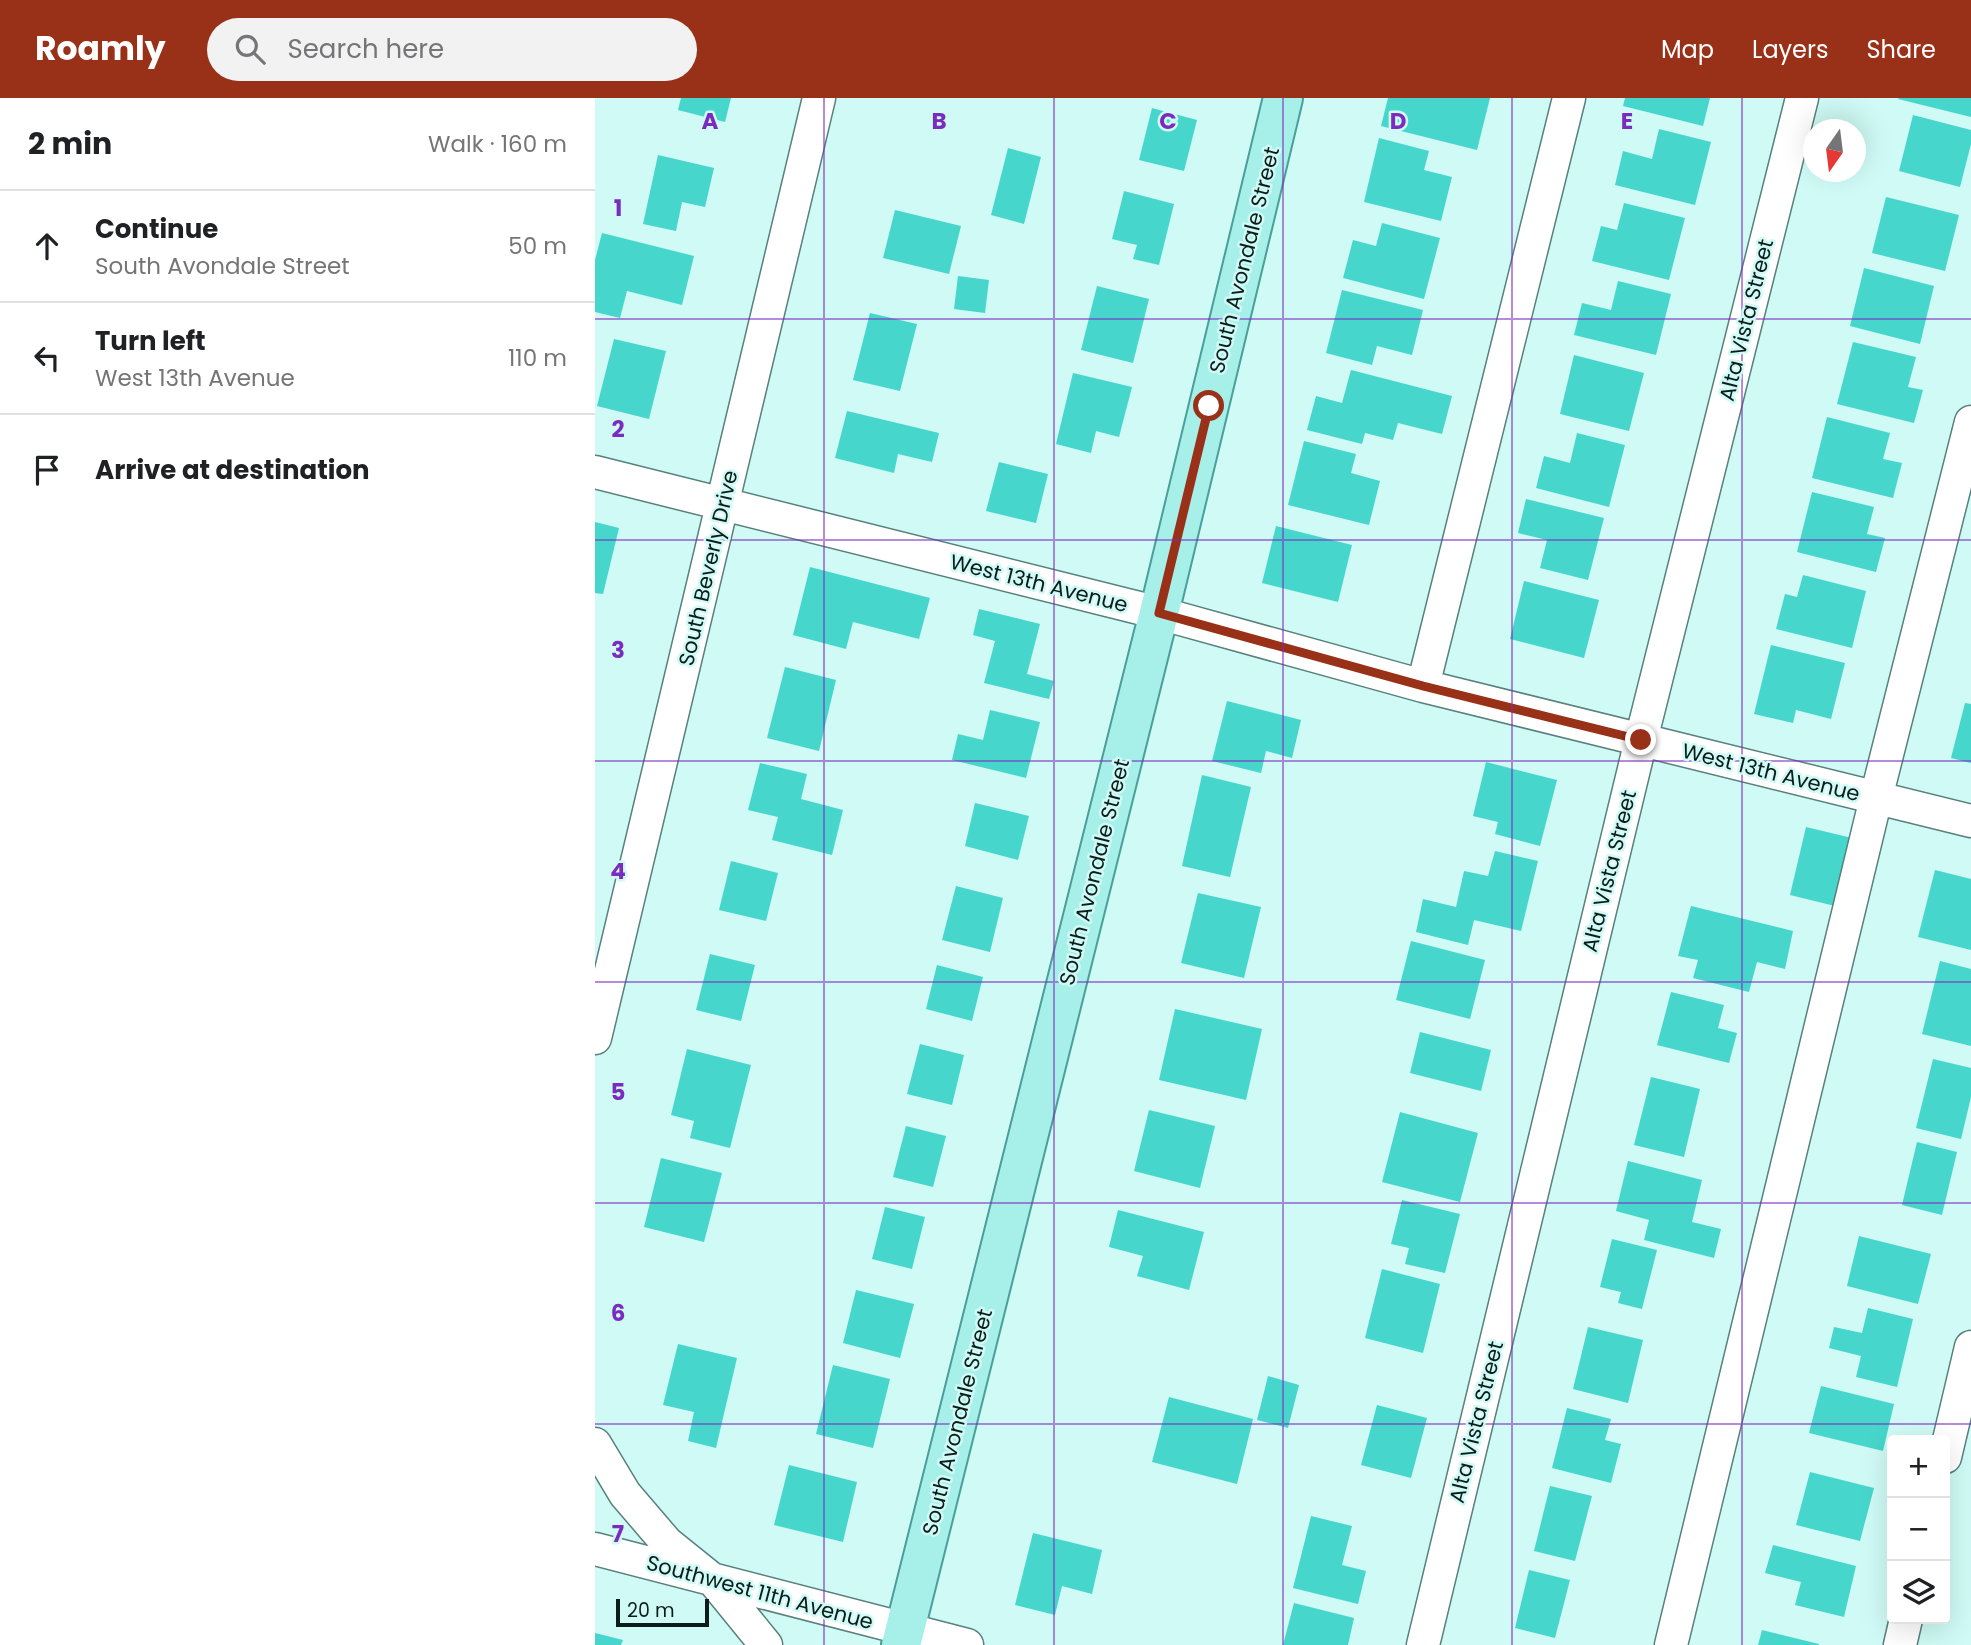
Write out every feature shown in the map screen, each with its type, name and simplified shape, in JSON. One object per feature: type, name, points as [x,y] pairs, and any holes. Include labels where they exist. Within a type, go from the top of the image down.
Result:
[{"type":"main road","name":"South Avondale Street","points":[[903,1637],[1159,613],[1283,98]]},
{"type":"street","name":"South Beverly Drive","points":[[595,1038],[819,98]]},
{"type":"street","points":[[1423,686],[1569,98]]},
{"type":"street","name":"Alta Vista Street","points":[[1423,1645],[1641,740],[1802,98]]},
{"type":"street","points":[[1671,1645],[1971,422]]},
{"type":"street","name":"West 13th Avenue","points":[[595,472],[1159,613],[1423,686],[1971,821]]},
{"type":"street","points":[[1950,1436],[1971,1347]]},
{"type":"street","points":[[595,1444],[625,1493],[667,1543],[713,1580],[766,1645]]},
{"type":"street","name":"Southwest 11th Avenue","points":[[595,1549],[713,1580],[903,1637],[967,1645]]},
{"type":"street","points":[[1900,1645],[1905,1624]]},
{"type":"building","points":[[681,98],[731,98],[725,122],[678,110]]},
{"type":"building","points":[[1388,98],[1490,98],[1477,150],[1381,126]]},
{"type":"building","points":[[1625,98],[1710,98],[1703,126],[1623,106]]},
{"type":"building","points":[[1971,98],[1971,117],[1898,99]]},
{"type":"building","points":[[1152,108],[1197,120],[1184,171],[1139,160]]},
{"type":"building","points":[[1913,115],[1971,130],[1971,144],[1960,187],[1899,171]]},
{"type":"building","points":[[1659,129],[1711,142],[1695,205],[1615,185],[1623,151],[1652,159]]},
{"type":"building","points":[[1379,138],[1429,151],[1424,170],[1452,177],[1441,221],[1364,202]]},
{"type":"building","points":[[1008,148],[1041,157],[1024,224],[991,215]]},
{"type":"building","points":[[658,155],[714,168],[705,207],[682,202],[676,231],[643,224]]},
{"type":"building","points":[[1124,191],[1174,204],[1159,265],[1133,259],[1137,245],[1112,239]]},
{"type":"building","points":[[1886,197],[1959,215],[1945,271],[1872,253]]},
{"type":"building","points":[[1624,203],[1685,218],[1669,280],[1592,261],[1601,226],[1617,230]]},
{"type":"building","points":[[895,210],[961,226],[949,274],[883,258]]},
{"type":"building","points":[[1382,223],[1440,238],[1424,299],[1343,278],[1353,240],[1376,246]]},
{"type":"building","points":[[602,233],[694,256],[682,305],[627,291],[620,318],[595,312],[595,260]]},
{"type":"building","points":[[1864,268],[1934,286],[1920,344],[1850,326]]},
{"type":"building","points":[[958,276],[989,280],[985,313],[954,309]]},
{"type":"building","points":[[1618,281],[1671,294],[1656,355],[1574,335],[1582,303],[1611,310]]},
{"type":"building","points":[[1097,286],[1149,299],[1133,363],[1081,350]]},
{"type":"building","points":[[1342,290],[1423,310],[1412,355],[1377,346],[1372,365],[1326,353]]},
{"type":"building","points":[[870,313],[917,324],[900,391],[853,380]]},
{"type":"building","points":[[614,339],[666,351],[649,419],[597,406]]},
{"type":"building","points":[[1853,342],[1916,357],[1908,387],[1923,390],[1914,423],[1837,404]]},
{"type":"building","points":[[1574,355],[1644,373],[1629,431],[1560,414]]},
{"type":"building","points":[[1351,370],[1452,396],[1442,434],[1398,423],[1393,440],[1365,433],[1362,444],[1307,430],[1316,396],[1342,403]]},
{"type":"building","points":[[1073,373],[1132,387],[1119,437],[1096,431],[1091,453],[1056,444]]},
{"type":"building","points":[[847,411],[939,433],[932,462],[898,454],[894,473],[835,458]]},
{"type":"building","points":[[1827,417],[1890,433],[1883,459],[1902,463],[1893,498],[1812,478]]},
{"type":"building","points":[[1577,433],[1625,445],[1609,507],[1536,488],[1544,456],[1570,463]]},
{"type":"building","points":[[1304,441],[1356,454],[1351,473],[1380,481],[1369,525],[1288,505]]},
{"type":"building","points":[[999,462],[1048,474],[1036,523],[986,511]]},
{"type":"building","points":[[1812,492],[1874,507],[1867,534],[1885,538],[1876,572],[1797,552]]},
{"type":"building","points":[[1526,499],[1604,518],[1588,580],[1540,568],[1547,540],[1518,533]]},
{"type":"building","points":[[595,522],[619,528],[603,594],[595,593]]},
{"type":"building","points":[[1276,526],[1352,545],[1338,602],[1262,583]]},
{"type":"building","points":[[810,567],[930,598],[919,639],[853,622],[846,649],[793,635]]},
{"type":"building","points":[[1803,575],[1866,591],[1852,648],[1776,629],[1785,594],[1797,597]]},
{"type":"building","points":[[1524,581],[1599,600],[1584,658],[1510,639]]},
{"type":"building","points":[[979,609],[1040,624],[1027,674],[1054,681],[1049,699],[984,683],[995,641],[973,635]]},
{"type":"building","points":[[1771,645],[1845,663],[1831,719],[1796,710],[1793,723],[1754,714]]},
{"type":"building","points":[[785,667],[836,680],[819,751],[767,738]]},
{"type":"building","points":[[1227,701],[1301,720],[1292,758],[1266,751],[1261,773],[1212,761]]},
{"type":"building","points":[[1965,703],[1971,704],[1971,763],[1951,758]]},
{"type":"building","points":[[990,710],[1040,722],[1026,778],[952,760],[958,734],[983,740]]},
{"type":"building","points":[[1486,762],[1557,780],[1540,846],[1495,834],[1498,822],[1473,816]]},
{"type":"building","points":[[760,763],[807,774],[801,799],[843,810],[832,855],[772,840],[778,817],[748,810]]},
{"type":"building","points":[[1202,775],[1251,787],[1230,877],[1182,866]]},
{"type":"building","points":[[975,803],[1029,816],[1018,860],[965,846]]},
{"type":"building","points":[[1806,827],[1852,838],[1835,906],[1790,895]]},
{"type":"building","points":[[1495,851],[1538,861],[1521,931],[1474,920],[1468,945],[1416,932],[1423,899],[1456,907],[1464,871],[1488,876]]},
{"type":"building","points":[[731,861],[778,873],[766,921],[719,910]]},
{"type":"building","points":[[1935,870],[1971,879],[1971,950],[1918,937]]},
{"type":"building","points":[[956,886],[1003,898],[990,952],[942,940]]},
{"type":"building","points":[[1198,893],[1261,907],[1244,978],[1181,963]]},
{"type":"building","points":[[1691,906],[1793,931],[1785,969],[1757,962],[1749,992],[1693,978],[1698,960],[1678,956]]},
{"type":"building","points":[[1411,941],[1485,960],[1470,1019],[1396,1000]]},
{"type":"building","points":[[710,954],[755,965],[741,1021],[696,1010]]},
{"type":"building","points":[[1940,961],[1971,969],[1971,1046],[1922,1034]]},
{"type":"building","points":[[937,965],[983,977],[972,1021],[926,1009]]},
{"type":"building","points":[[1671,992],[1724,1005],[1718,1028],[1737,1033],[1729,1063],[1657,1045]]},
{"type":"building","points":[[1175,1009],[1262,1029],[1246,1100],[1159,1080]]},
{"type":"building","points":[[1420,1032],[1491,1050],[1481,1091],[1410,1073]]},
{"type":"building","points":[[920,1044],[964,1055],[952,1105],[907,1094]]},
{"type":"building","points":[[687,1049],[751,1065],[730,1148],[690,1138],[694,1121],[671,1115]]},
{"type":"building","points":[[1933,1059],[1971,1068],[1971,1097],[1961,1139],[1916,1128]]},
{"type":"building","points":[[1651,1077],[1700,1089],[1684,1157],[1634,1145]]},
{"type":"building","points":[[1149,1110],[1215,1126],[1200,1188],[1134,1171]]},
{"type":"building","points":[[1400,1112],[1478,1133],[1460,1202],[1382,1182]]},
{"type":"building","points":[[906,1126],[946,1136],[933,1187],[893,1177]]},
{"type":"building","points":[[1917,1142],[1957,1152],[1942,1215],[1902,1205]]},
{"type":"building","points":[[661,1158],[722,1173],[704,1242],[644,1227]]},
{"type":"building","points":[[1628,1161],[1702,1180],[1692,1222],[1721,1229],[1714,1258],[1644,1240],[1649,1220],[1616,1211]]},
{"type":"building","points":[[1402,1200],[1460,1214],[1445,1273],[1405,1264],[1409,1248],[1391,1244]]},
{"type":"building","points":[[885,1207],[925,1217],[912,1269],[872,1259]]},
{"type":"building","points":[[1118,1210],[1204,1232],[1189,1290],[1137,1276],[1143,1256],[1109,1247]]},
{"type":"building","points":[[1859,1236],[1931,1254],[1918,1304],[1847,1286]]},
{"type":"building","points":[[1612,1239],[1657,1250],[1642,1309],[1618,1303],[1621,1292],[1600,1287]]},
{"type":"building","points":[[1382,1269],[1440,1284],[1423,1353],[1365,1338]]},
{"type":"building","points":[[856,1290],[914,1304],[900,1358],[843,1343]]},
{"type":"building","points":[[1868,1308],[1913,1319],[1897,1387],[1856,1377],[1861,1356],[1829,1348],[1834,1327],[1862,1333]]},
{"type":"building","points":[[1588,1327],[1643,1340],[1628,1403],[1573,1389]]},
{"type":"building","points":[[678,1344],[737,1358],[716,1448],[688,1441],[694,1412],[663,1405]]},
{"type":"building","points":[[833,1365],[890,1379],[873,1448],[816,1434]]},
{"type":"building","points":[[1268,1376],[1299,1385],[1288,1428],[1257,1420]]},
{"type":"building","points":[[1821,1386],[1894,1404],[1883,1451],[1809,1433]]},
{"type":"building","points":[[1169,1397],[1253,1419],[1237,1484],[1152,1462]]},
{"type":"building","points":[[1377,1405],[1427,1418],[1411,1478],[1361,1465]]},
{"type":"building","points":[[1567,1408],[1611,1419],[1605,1440],[1621,1444],[1611,1483],[1552,1468]]},
{"type":"building","points":[[789,1465],[857,1482],[843,1542],[774,1525]]},
{"type":"building","points":[[1810,1472],[1874,1488],[1860,1541],[1796,1525]]},
{"type":"building","points":[[1550,1486],[1592,1496],[1575,1561],[1534,1551]]},
{"type":"building","points":[[1311,1516],[1352,1526],[1342,1565],[1366,1571],[1358,1604],[1293,1588]]},
{"type":"building","points":[[1033,1533],[1102,1550],[1092,1594],[1062,1586],[1055,1615],[1015,1605]]},
{"type":"building","points":[[1773,1545],[1856,1566],[1844,1617],[1795,1605],[1801,1582],[1765,1573]]},
{"type":"building","points":[[1529,1570],[1570,1580],[1555,1638],[1515,1628]]},
{"type":"building","points":[[1294,1603],[1354,1618],[1348,1645],[1283,1645]]},
{"type":"building","points":[[1762,1630],[1819,1644],[1819,1645],[1758,1645]]},
{"type":"building","points":[[595,1633],[623,1640],[621,1645],[595,1645]]},
{"type":"route","points":[[1209,406],[1159,613],[1423,686],[1641,740]]}]
